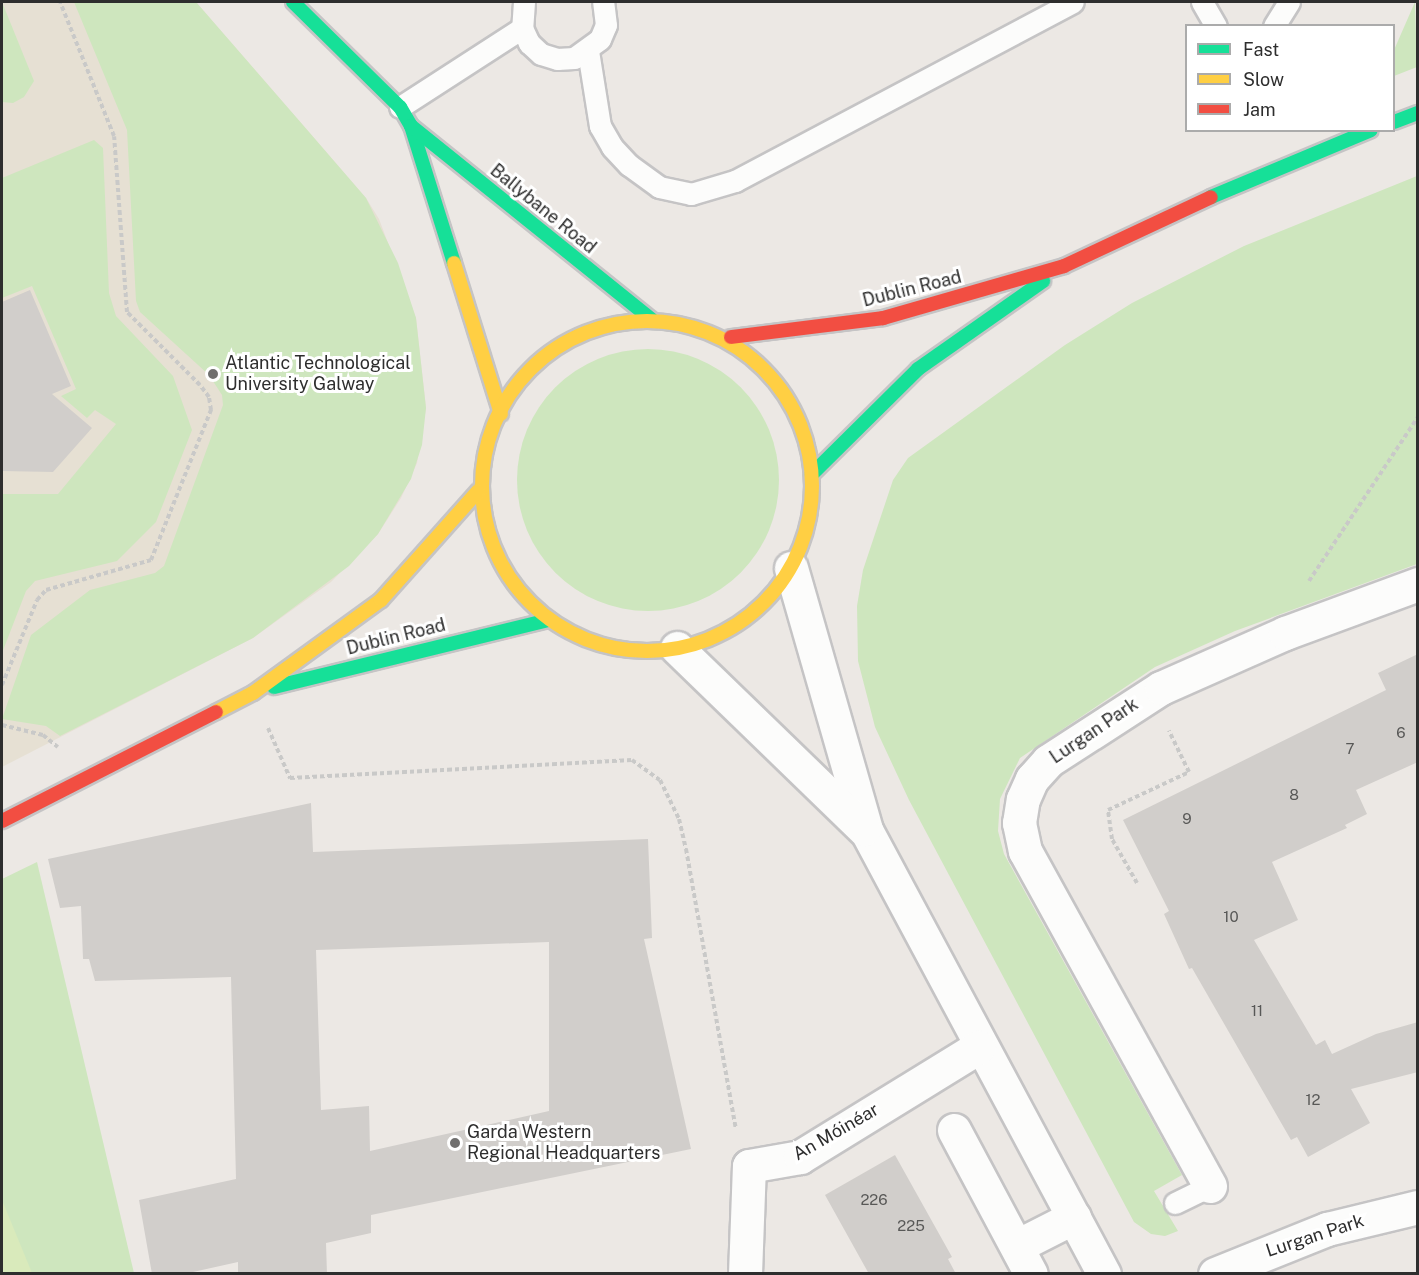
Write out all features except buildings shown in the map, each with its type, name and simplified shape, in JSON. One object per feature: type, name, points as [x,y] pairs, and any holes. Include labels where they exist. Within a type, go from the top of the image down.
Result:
[{"type":"main road","name":"Ballybane Road","points":[[293,2],[400,107],[411,126],[501,414]]},
{"type":"main road","points":[[1395,122],[1418,113]]},
{"type":"main road","name":"Ballybane Road","points":[[411,126],[652,320]]},
{"type":"main road","name":"Dublin Road","points":[[730,337],[883,318],[1064,266],[1238,185],[1366,132]]},
{"type":"main road","name":"Dublin Road","points":[[812,474],[918,369],[1064,266]]},
{"type":"main road","points":[[652,320],[691,322],[730,337],[769,375],[788,402],[804,437],[812,474],[808,524],[791,568],[754,612],[709,637],[676,648],[622,650],[586,639],[549,620],[519,587],[494,550],[479,507],[481,457],[501,414],[528,378],[569,345],[618,325],[652,320]]},
{"type":"main road","name":"Dublin Road","points":[[2,821],[90,774],[253,693],[381,600],[478,491]]},
{"type":"main road","name":"Dublin Road","points":[[253,693],[549,620]]},
{"type":"street","points":[[791,568],[866,830],[979,1047],[1104,1274]]},
{"type":"street","name":"Lurgan Park","points":[[1210,1186],[1025,851],[1019,823],[1020,811],[1032,779],[1048,761],[1145,697],[1318,621],[1418,584]]},
{"type":"street","points":[[676,648],[866,830]]},
{"type":"street","name":"An Móinéar","points":[[749,1166],[800,1157],[979,1047]]},
{"type":"street","points":[[954,1130],[1024,1260],[1074,1217]]},
{"type":"street","points":[[745,1274],[749,1166]]},
{"type":"street","name":"Lurgan Park","points":[[1215,1274],[1305,1237],[1418,1207]]},
{"type":"lane","points":[[524,2],[522,28],[530,43],[541,54],[574,58],[588,51],[606,24],[603,2]]},
{"type":"lane","points":[[588,51],[600,126],[612,147],[629,165],[659,187],[691,194],[735,181],[1073,2]]},
{"type":"lane","points":[[1202,2],[1215,24]]},
{"type":"lane","points":[[1275,24],[1289,2]]},
{"type":"lane","points":[[400,107],[522,28]]},
{"type":"lane","points":[[1174,1203],[1210,1186]]},
{"type":"path","points":[[2,685],[37,600],[46,590],[151,560],[211,410],[209,397],[200,385],[127,312],[114,136],[60,2]]},
{"type":"path","points":[[1318,621],[1305,587],[1418,417]]},
{"type":"path","points":[[253,693],[290,778],[632,760],[660,780],[679,819],[736,1129],[749,1166]]},
{"type":"path","points":[[2,725],[43,735],[90,774]]},
{"type":"path","points":[[1137,884],[1112,839],[1108,810],[1190,771],[1167,728]]},
{"type":"shaded area","name":"Atlantic Technological University Galway","points":[[2,2],[196,2],[366,198],[379,219],[416,318],[426,408],[417,463],[401,498],[378,534],[331,582],[253,638],[2,767]]},
{"type":"green space","points":[[2,2],[34,81],[24,97],[13,103],[2,102]]},
{"type":"green space","name":"Atlantic Technological University Galway","points":[[74,2],[196,2],[309,132],[366,198],[398,263],[416,318],[426,408],[422,445],[411,479],[378,534],[349,566],[253,638],[60,736],[46,726],[2,719],[31,635],[90,590],[155,573],[164,566],[223,405],[222,395],[209,375],[140,312],[136,301],[127,130]]},
{"type":"green space","points":[[1415,2],[1417,67],[1395,76],[1395,48]]},
{"type":"green space","points":[[94,140],[103,148],[109,293],[116,316],[173,376],[192,430],[156,522],[117,561],[35,581],[26,591],[2,653],[2,494],[58,494],[116,424],[95,410],[87,418],[61,396],[76,389],[32,286],[2,298],[2,178]]},
{"type":"green space","points":[[1417,176],[1417,564],[1235,631],[1155,667],[1020,758],[1000,799],[998,831],[1004,854],[1182,1175],[1154,1191],[1178,1231],[1165,1236],[1151,1234],[1134,1222],[909,800],[875,727],[858,661],[857,606],[863,570],[893,480],[908,458],[1065,345],[1132,303],[1244,246]]},
{"type":"green space","points":[[635,349],[661,349],[686,354],[710,364],[741,387],[764,418],[774,442],[779,480],[774,518],[764,542],[741,573],[710,596],[686,606],[661,611],[635,611],[610,606],[586,596],[565,582],[546,563],[532,542],[522,518],[517,493],[517,467],[522,442],[532,418],[546,397],[565,378],[586,364],[610,354]]},
{"type":"green space","points":[[37,862],[134,1273],[2,1274],[2,879]]},
{"type":"green space","points":[[2,1200],[32,1273],[2,1273]]},
{"type":"traffic: fast","points":[[293,2],[400,107],[411,126],[454,263]]},
{"type":"traffic: fast","points":[[1395,122],[1418,113]]},
{"type":"traffic: fast","points":[[411,126],[652,320]]},
{"type":"traffic: fast","points":[[1211,197],[1366,132]]},
{"type":"traffic: fast","points":[[812,474],[918,369],[1043,281]]},
{"type":"traffic: fast","points":[[274,687],[549,620]]},
{"type":"traffic: slow","points":[[454,263],[501,414]]},
{"type":"traffic: slow","points":[[647,321],[679,324],[710,334],[739,349],[764,369],[784,394],[799,423],[809,454],[812,486],[809,518],[799,549],[784,578],[764,603],[739,623],[710,638],[679,648],[647,651],[615,648],[584,638],[555,623],[530,603],[510,578],[495,549],[485,518],[482,486],[485,454],[495,423],[510,394],[530,369],[555,349],[584,334],[615,324],[647,321]]},
{"type":"traffic: slow","points":[[216,712],[253,693],[381,600],[478,491]]},
{"type":"traffic: jam","points":[[731,337],[883,318],[1064,266],[1211,197]]},
{"type":"traffic: jam","points":[[2,821],[216,712]]},
{"type":"place","name":"Atlantic Technological University Galway","points":[[213,374]]},
{"type":"place","name":"Garda Western Regional Headquarters","points":[[455,1143]]}]
